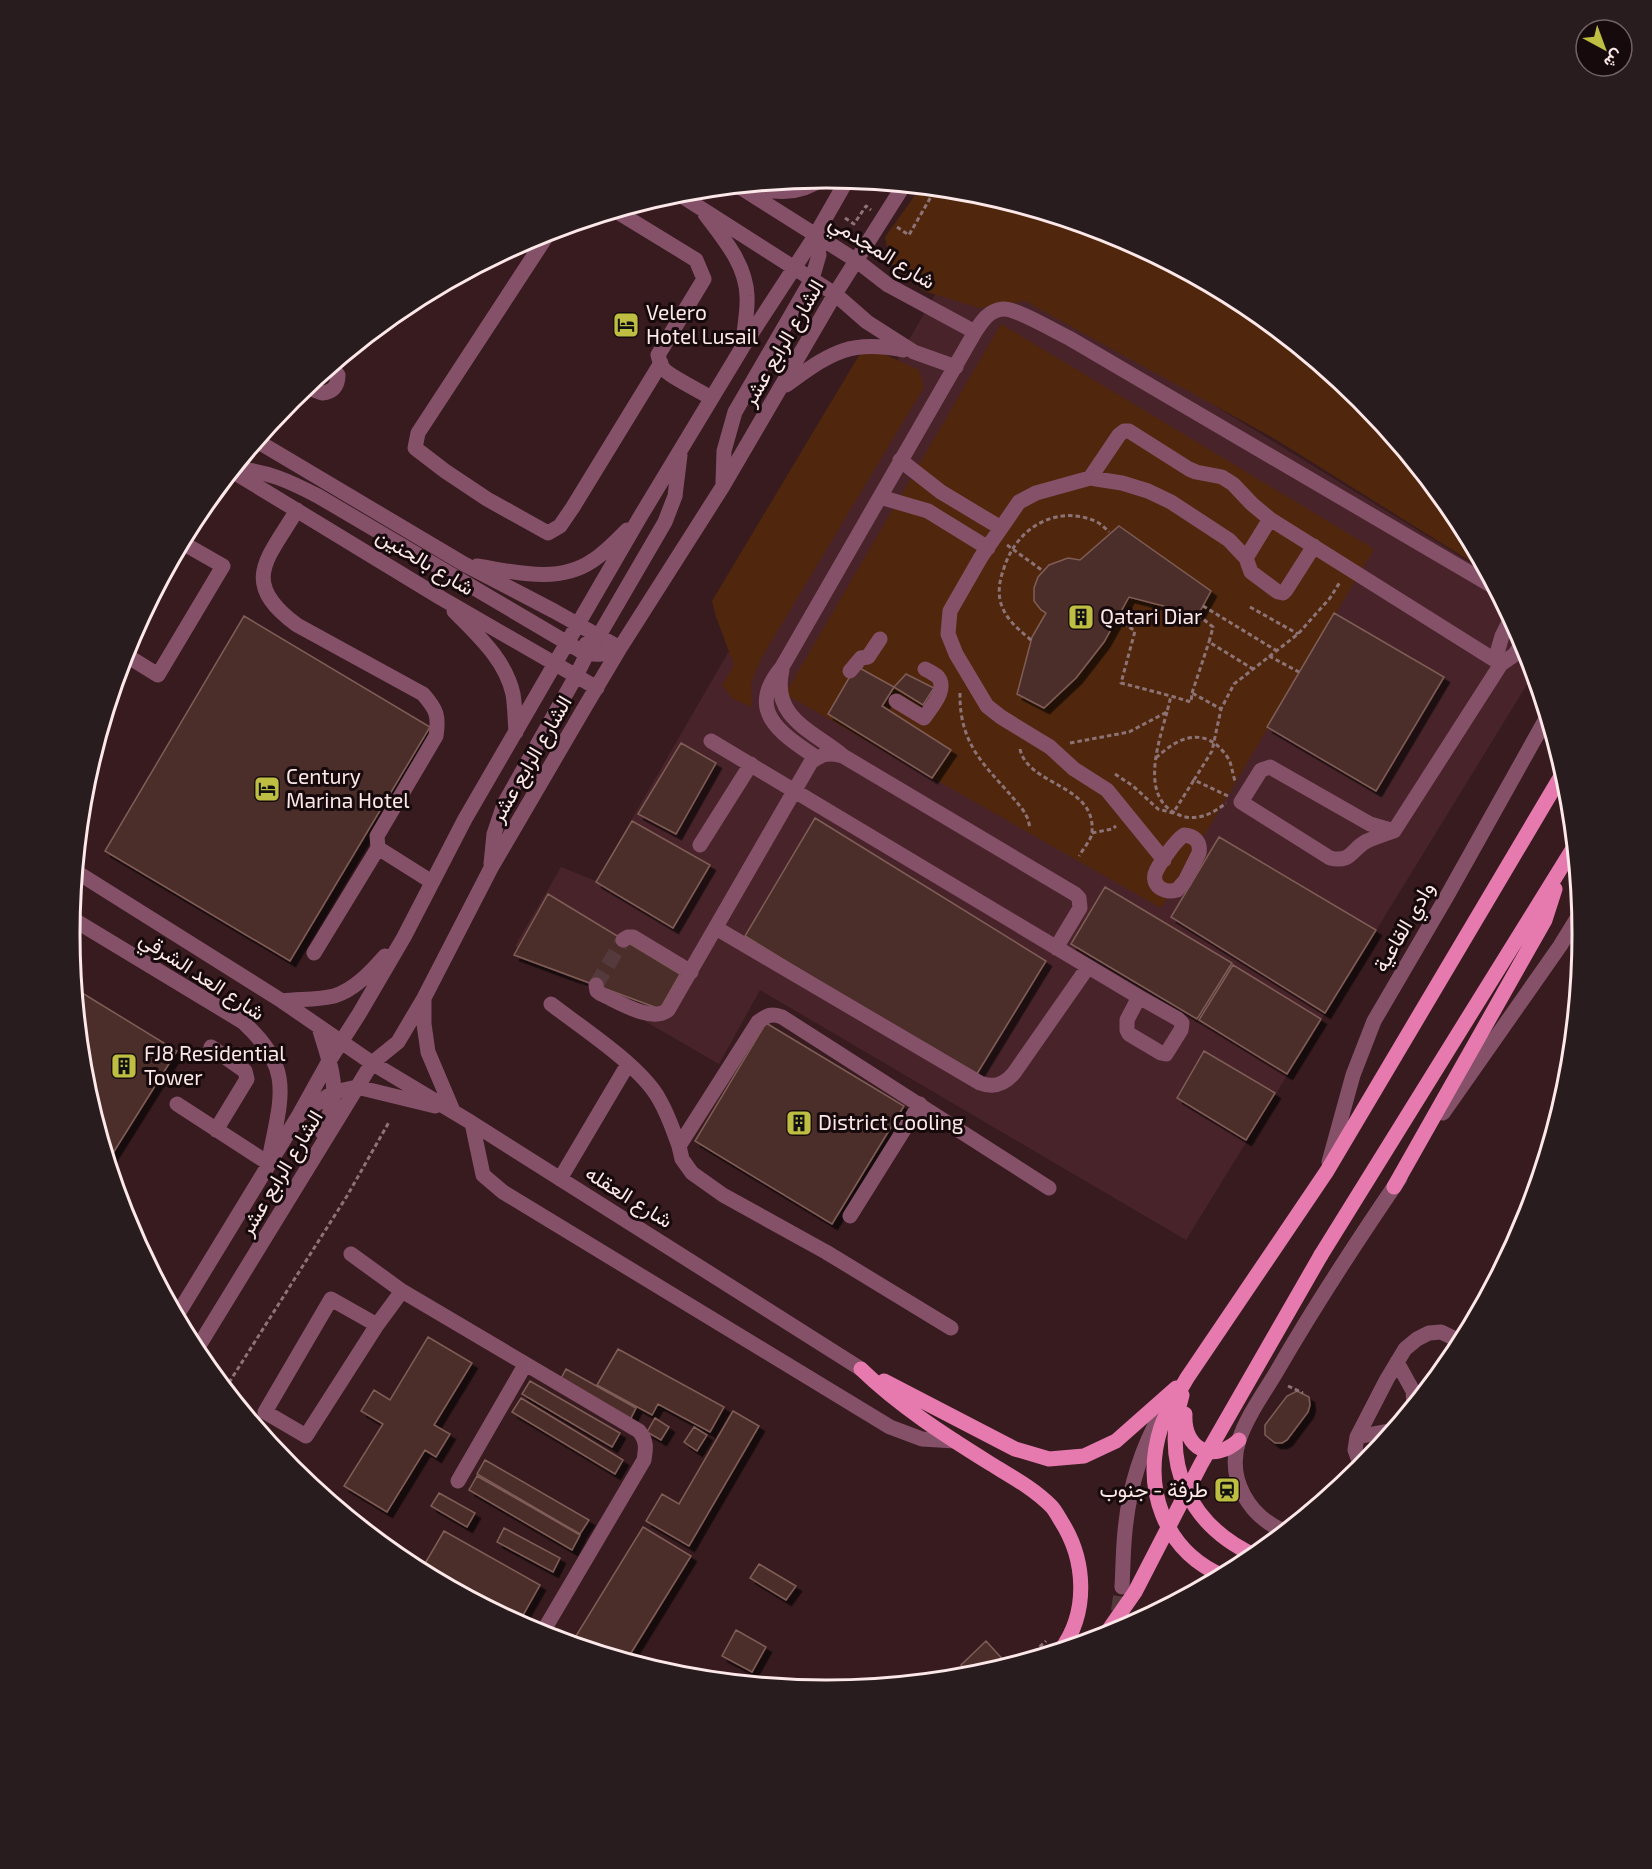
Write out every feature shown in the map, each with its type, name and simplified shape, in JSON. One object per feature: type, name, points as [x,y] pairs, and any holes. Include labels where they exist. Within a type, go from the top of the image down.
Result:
[{"type":"main road","name":"وادي القاعية","points":[[1187,1378],[1327,1171],[1557,783]]},
{"type":"main road","points":[[1113,1624],[1135,1592],[1201,1464],[1322,1255],[1568,857]]},
{"type":"main road","points":[[1394,1187],[1545,920],[1562,868]]},
{"type":"main road","points":[[861,1369],[897,1401],[1025,1484],[1053,1508],[1071,1538],[1081,1572],[1080,1606],[1068,1640]]},
{"type":"main road","points":[[861,1369],[1015,1449],[1049,1459],[1084,1456],[1116,1441],[1187,1378]]},
{"type":"main road","points":[[1187,1378],[1185,1422],[1187,1434],[1194,1445],[1205,1451],[1217,1452],[1229,1449],[1239,1440]]},
{"type":"main road","points":[[1187,1378],[1176,1426],[1176,1450],[1180,1474],[1188,1497],[1203,1519],[1222,1538],[1247,1551]]},
{"type":"main road","points":[[1187,1378],[1169,1408],[1157,1441],[1155,1492],[1167,1525],[1176,1539],[1199,1563],[1215,1571]]},
{"type":"street","points":[[765,191],[790,192],[803,189]]},
{"type":"street","name":"الشارع الرابع عشر","points":[[181,1309],[299,1115],[404,936],[465,819],[640,517],[711,398],[815,236],[842,189]]},
{"type":"street","name":"شارع المجدمي","points":[[748,192],[857,261],[888,285],[975,332]]},
{"type":"street","name":"الشارع الرابع عشر","points":[[201,1343],[372,1063],[398,1042],[424,998],[491,868],[620,648],[723,486],[835,294],[900,192]]},
{"type":"street","points":[[690,200],[835,294],[867,322],[914,352]]},
{"type":"street","points":[[697,205],[726,242],[744,275],[748,298],[742,348]]},
{"type":"street","points":[[624,216],[696,260],[704,279],[658,355],[663,369],[711,398]]},
{"type":"street","points":[[723,486],[724,451],[735,412],[812,279],[819,255],[815,236]]},
{"type":"street","points":[[541,245],[418,433],[415,448],[487,499],[548,532],[560,526],[573,507],[661,363]]},
{"type":"street","points":[[817,758],[774,726],[766,709],[767,693],[772,679],[782,667],[975,332],[984,318],[992,312],[1005,309],[1015,312],[1069,338],[1483,580]]},
{"type":"street","points":[[781,389],[817,363],[854,346],[879,345],[914,352],[956,366]]},
{"type":"street","points":[[315,391],[322,393],[333,389],[337,385],[338,375],[335,372]]},
{"type":"street","points":[[1090,478],[1119,435],[1124,431],[1129,431],[1196,472],[1222,477],[1233,484],[1270,519],[1498,662]]},
{"type":"street","name":"شارع بالحنين","points":[[263,445],[464,564],[620,648]]},
{"type":"street","points":[[491,868],[494,834],[504,804],[664,522],[675,496],[681,449]]},
{"type":"street","points":[[900,460],[995,538]]},
{"type":"street","points":[[242,470],[260,471],[283,478],[318,496],[566,644],[588,653],[604,654],[620,648]]},
{"type":"street","name":"شارع بالحنين","points":[[240,473],[441,598],[597,688]]},
{"type":"street","points":[[1164,860],[1107,790],[1074,769],[1050,747],[987,706],[956,654],[948,634],[950,611],[960,591],[1019,502],[1036,493],[1090,478],[1122,483],[1148,491],[1171,502],[1229,540],[1246,558],[1251,572],[1278,592],[1283,593],[1314,546]]},
{"type":"street","points":[[880,497],[928,511],[995,538]]},
{"type":"street","points":[[297,510],[265,566],[262,583],[268,598],[297,625],[423,694],[432,704],[439,718],[436,736],[377,836],[378,848],[314,953]]},
{"type":"street","points":[[464,564],[532,574],[567,573],[590,563],[602,554],[640,517]]},
{"type":"street","points":[[1246,558],[1270,519]]},
{"type":"street","points":[[132,659],[158,675],[223,566],[189,546]]},
{"type":"street","points":[[441,598],[500,661],[508,676],[513,696],[516,732]]},
{"type":"street","points":[[579,625],[585,634],[588,653],[587,670],[597,688]]},
{"type":"street","points":[[1394,831],[1370,824],[1270,767],[1261,770],[1241,802],[1330,858],[1339,860],[1346,859],[1365,842],[1394,831],[1498,662],[1502,636],[1506,627]]},
{"type":"street","points":[[850,671],[861,658],[868,657],[880,639]]},
{"type":"street","points":[[1498,662],[1514,656],[1517,652]]},
{"type":"street","points":[[782,667],[779,683],[781,699],[789,714],[803,727],[843,756],[1079,898],[1080,908],[1056,948]]},
{"type":"street","points":[[897,701],[924,718],[940,693],[942,685],[938,677],[925,669]]},
{"type":"street","name":"وادي القاعية","points":[[1327,1171],[1353,1075],[1374,1021],[1542,725]]},
{"type":"street","points":[[711,741],[1139,997]]},
{"type":"street","points":[[596,985],[597,991],[601,994],[646,1013],[659,1015],[672,1006],[811,762],[825,754],[834,753],[843,756]]},
{"type":"street","points":[[700,845],[751,764]]},
{"type":"street","points":[[378,848],[432,882]]},
{"type":"street","name":"شارع العد الشرقي","points":[[82,875],[282,1001],[372,1063]]},
{"type":"street","name":"شارع العد الشرقي","points":[[80,924],[243,1022],[261,1039],[278,1068],[282,1087],[268,1163]]},
{"type":"street","points":[[1278,1529],[1261,1517],[1242,1495],[1237,1482],[1236,1460],[1239,1440],[1251,1415],[1394,1187],[1572,927]]},
{"type":"street","points":[[716,928],[980,1083],[989,1086],[1008,1081],[1088,967]]},
{"type":"street","points":[[282,1001],[331,997],[343,992],[375,968],[404,936]]},
{"type":"street","points":[[623,940],[628,937],[633,938],[691,972]]},
{"type":"street","points":[[424,998],[424,1024],[428,1052],[453,1111]]},
{"type":"street","points":[[551,1004],[628,1064],[647,1082],[659,1098],[682,1159],[692,1173],[723,1195],[826,1252],[951,1328]]},
{"type":"street","points":[[679,1146],[759,1022],[765,1016],[774,1014],[920,1104],[1049,1188]]},
{"type":"street","points":[[307,1171],[333,1102],[334,1092],[329,1061],[319,1027]]},
{"type":"street","points":[[212,1047],[245,1071],[247,1079],[216,1130]]},
{"type":"street","name":"شارع العقله","points":[[372,1063],[453,1111],[861,1369]]},
{"type":"street","points":[[560,1179],[628,1064]]},
{"type":"street","points":[[299,1115],[334,1092],[357,1087],[453,1111]]},
{"type":"street","points":[[177,1104],[268,1163]]},
{"type":"street","points":[[850,1216],[920,1104]]},
{"type":"street","points":[[472,1123],[483,1174],[503,1192],[890,1427],[922,1439],[956,1441]]},
{"type":"street","points":[[351,1254],[402,1291],[639,1431],[647,1445],[644,1460],[547,1627]]},
{"type":"street","points":[[377,1325],[331,1299],[265,1412],[306,1436],[377,1325],[402,1291]]},
{"type":"street","points":[[1358,1458],[1355,1450],[1357,1437],[1386,1379],[1405,1349],[1423,1336],[1441,1332],[1452,1340]]},
{"type":"street","points":[[1397,1362],[1413,1395]]},
{"type":"street","points":[[458,1481],[525,1365]]},
{"type":"street","points":[[1122,1587],[1124,1534],[1133,1480],[1152,1429],[1187,1378]]},
{"type":"street","points":[[1357,1437],[1382,1432]]},
{"type":"path","points":[[1031,640],[1006,615],[1000,600],[999,585],[1007,558],[1021,537],[1033,526],[1047,519],[1071,515],[1096,521],[1109,532]]},
{"type":"path","points":[[995,538],[1043,572]]},
{"type":"path","points":[[1173,813],[1212,751],[1221,709],[1234,684],[1298,634],[1330,598],[1349,567]]},
{"type":"path","points":[[1203,606],[1276,651]]},
{"type":"path","points":[[1250,607],[1298,634]]},
{"type":"path","points":[[1117,619],[1135,631],[1121,683],[1191,702],[1213,627],[1198,615]]},
{"type":"path","points":[[1209,642],[1252,669]]},
{"type":"path","points":[[1269,656],[1299,672]]},
{"type":"path","points":[[968,675],[960,689],[959,696],[970,745],[978,758],[1023,810],[1030,828]]},
{"type":"path","points":[[1192,693],[1221,709]]},
{"type":"path","points":[[1171,696],[1154,770],[1156,790],[1161,801],[1173,813]]},
{"type":"path","points":[[1050,747],[1129,732],[1167,712]]},
{"type":"path","points":[[1023,729],[1019,746],[1025,761],[1040,774],[1077,797],[1089,813],[1092,833],[1079,856]]},
{"type":"path","points":[[1109,770],[1133,786],[1158,809],[1188,818],[1216,811],[1231,797],[1235,781],[1230,761],[1214,742],[1197,736],[1186,737],[1156,758]]},
{"type":"path","points":[[1194,780],[1231,797]]},
{"type":"path","points":[[229,1382],[347,1196],[389,1122]]},
{"type":"path","points":[[1035,1651],[1048,1639]]},
{"type":"shaded area","points":[[916,193],[923,194],[1019,213],[1066,228],[1112,245],[1199,288],[1280,342],[1354,407],[1418,480],[1447,520],[1473,563],[1275,439],[1025,301],[979,308],[924,291],[890,264],[885,237]]},
{"type":"shaded area","points":[[961,250],[1474,565],[1496,604],[1528,682],[1186,1240],[760,990],[719,1064],[515,946],[561,867],[596,881]]},
{"type":"shaded area","points":[[1001,324],[1374,549],[1161,908],[785,694]]},
{"type":"shaded area","points":[[861,352],[882,353],[919,370],[924,387],[763,655],[751,683],[752,707],[733,699],[722,685],[734,665],[712,601]]},
{"type":"building","name":"Qatari Diar","points":[[1119,526],[1211,591],[1198,615],[1129,597],[1104,642],[1076,678],[1044,708],[1017,694],[1032,637],[1046,613],[1034,601],[1034,588],[1038,577],[1049,565],[1068,558],[1080,560]]},
{"type":"building","points":[[1334,613],[1444,677],[1376,791],[1267,727]]},
{"type":"building","name":"Century Marina Hotel","points":[[244,616],[430,727],[290,961],[105,851]]},
{"type":"building","points":[[856,666],[894,687],[882,706],[951,750],[932,778],[828,714]]},
{"type":"building","points":[[906,674],[934,688],[923,705],[894,687]]},
{"type":"building","points":[[681,743],[716,763],[676,834],[638,814]]},
{"type":"building","points":[[815,818],[1046,961],[975,1077],[745,936]]},
{"type":"building","points":[[632,821],[710,865],[673,928],[596,882]]},
{"type":"building","points":[[1219,837],[1376,930],[1325,1013],[1171,917]]},
{"type":"building","points":[[1105,887],[1232,963],[1197,1019],[1071,944]]},
{"type":"building","points":[[548,894],[680,974],[660,1009],[514,955]]},
{"type":"building","points":[[1233,965],[1321,1019],[1287,1074],[1199,1020]]},
{"type":"building","name":"FJ8 Residential Tower","points":[[82,993],[177,1051],[113,1153],[94,1080]]},
{"type":"building","name":"District Cooling","points":[[766,1023],[904,1106],[832,1224],[695,1141]]},
{"type":"building","points":[[1204,1051],[1275,1093],[1246,1140],[1177,1098]]},
{"type":"building","points":[[428,1337],[472,1363],[434,1425],[450,1434],[436,1457],[425,1450],[387,1512],[344,1486],[383,1424],[361,1411],[374,1390],[390,1400]]},
{"type":"building","points":[[618,1349],[724,1407],[710,1432],[658,1404],[652,1415],[597,1385]]},
{"type":"building","points":[[566,1369],[636,1408],[629,1422],[558,1384]]},
{"type":"building","points":[[530,1381],[620,1433],[612,1447],[522,1394]]},
{"type":"building","points":[[1297,1391],[1309,1397],[1308,1412],[1287,1440],[1275,1443],[1265,1435],[1265,1425],[1287,1396]]},
{"type":"building","points":[[521,1398],[623,1460],[615,1474],[512,1412]]},
{"type":"building","points":[[733,1411],[759,1426],[689,1546],[646,1521],[662,1494],[679,1504]]},
{"type":"building","points":[[655,1418],[669,1427],[661,1440],[647,1432]]},
{"type":"building","points":[[694,1427],[707,1435],[697,1451],[684,1442]]},
{"type":"building","points":[[485,1460],[589,1520],[580,1534],[477,1474]]},
{"type":"building","points":[[477,1476],[580,1535],[572,1550],[469,1490]]},
{"type":"building","points":[[439,1493],[475,1513],[467,1527],[431,1506]]},
{"type":"building","points":[[643,1527],[691,1556],[630,1655],[575,1637]]},
{"type":"building","points":[[504,1528],[560,1558],[553,1572],[497,1542]]},
{"type":"building","points":[[444,1531],[540,1585],[522,1616],[453,1581],[425,1564]]},
{"type":"building","points":[[759,1564],[796,1586],[786,1600],[750,1578]]},
{"type":"building","points":[[736,1630],[766,1647],[752,1672],[722,1656]]},
{"type":"building","points":[[986,1641],[1003,1660],[964,1668],[961,1665]]},
{"type":"tunnel","points":[[596,985],[623,940]]},
{"type":"tunnel","points":[[1117,1622],[1122,1587]]},
{"type":"place","name":"Velero Hotel Lusail","points":[[626,325]]},
{"type":"place","name":"Qatari Diar","points":[[1081,617]]},
{"type":"place","name":"Century Marina Hotel","points":[[267,789]]},
{"type":"place","name":"FJ8 Residential Tower","points":[[124,1066]]},
{"type":"place","name":"District Cooling","points":[[799,1123]]},
{"type":"place","name":"طرفة - جنوب","points":[[1227,1490]]}]
